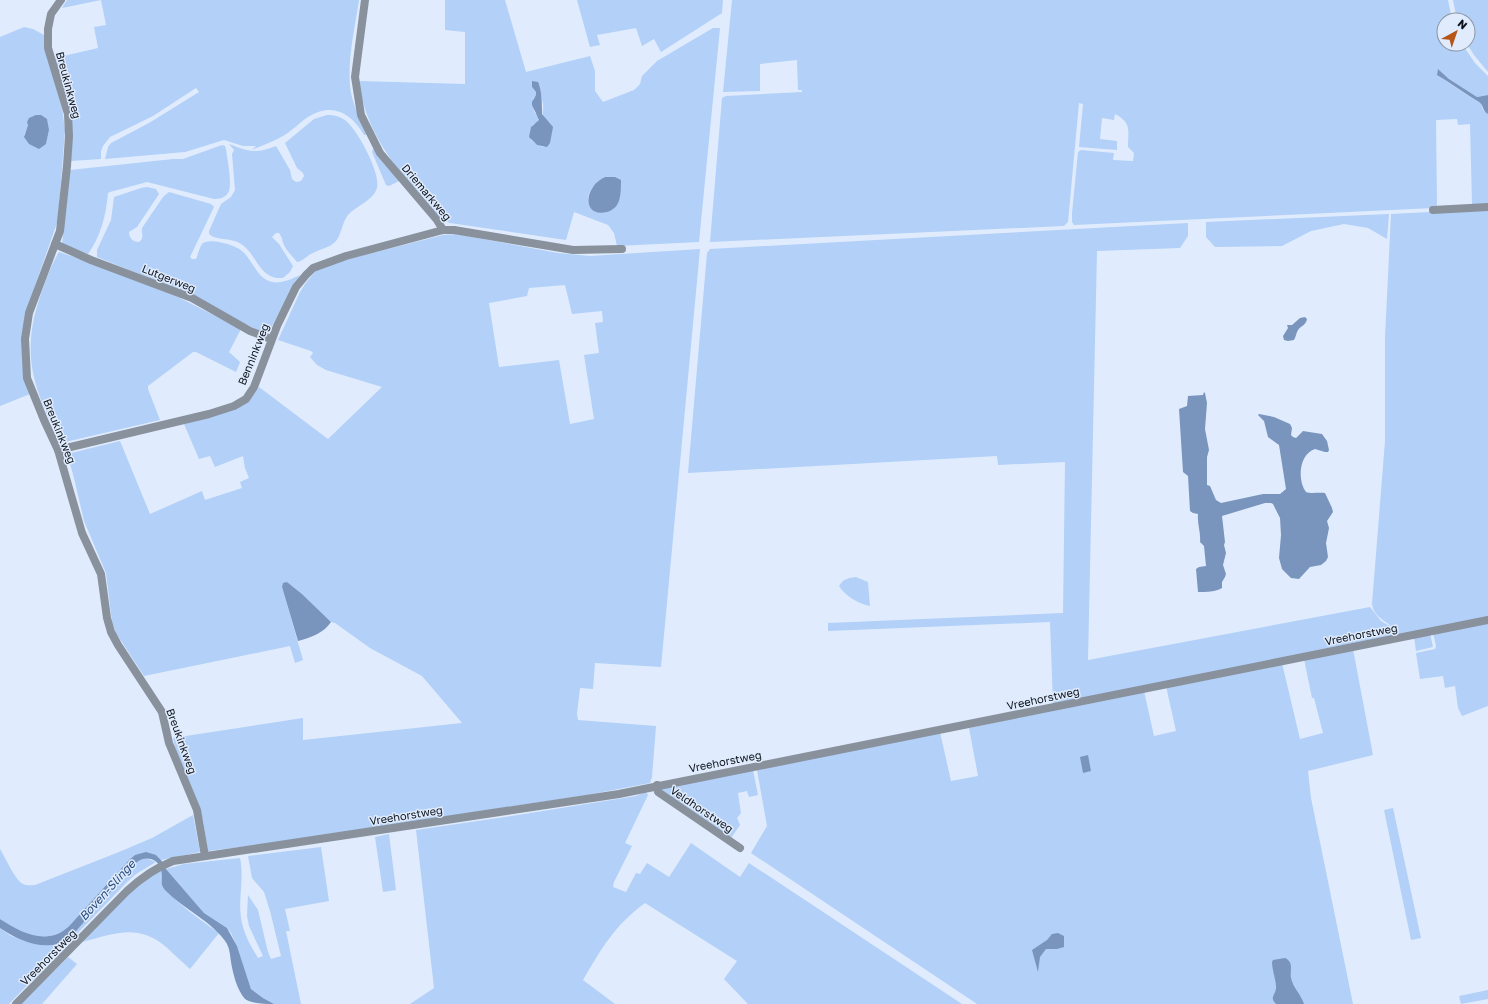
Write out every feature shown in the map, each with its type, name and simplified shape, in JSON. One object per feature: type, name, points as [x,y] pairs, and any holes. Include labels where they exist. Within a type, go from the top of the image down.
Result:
[{"type":"street","name":"Breukinkweg","points":[[61,0],[50,14],[48,48],[68,114],[69,136],[60,231],[29,313],[25,339],[27,378],[58,450],[82,533],[101,574],[107,618],[111,632],[162,712],[169,742],[197,810],[205,856]]},
{"type":"street","name":"Driemarkweg","points":[[365,0],[355,76],[361,115],[380,153],[437,220],[443,230],[454,230],[573,250],[622,249]]},
{"type":"street","points":[[1433,210],[1488,207]]},
{"type":"street","name":"Benninkweg","points":[[58,450],[209,414],[234,406],[246,399],[254,387],[271,339],[296,287],[313,268],[346,256],[443,230]]},
{"type":"street","name":"Lutgerweg","points":[[55,244],[91,260],[192,298],[250,331],[271,339]]},
{"type":"street","name":"Vreehorstweg","points":[[16,1004],[141,878],[162,866],[183,858],[205,856],[619,794],[657,785],[1488,620]]},
{"type":"street","name":"Veldhorstweg","points":[[657,785],[658,792],[740,848]]},
{"type":"shaded area","points":[[67,0],[101,0],[62,8]]},
{"type":"shaded area","points":[[101,0],[359,0],[350,58],[350,82],[354,103],[367,133],[366,135],[364,135],[359,127],[347,115],[332,110],[325,110],[308,117],[279,138],[252,150],[256,146],[243,146],[224,140],[185,152],[105,159],[108,147],[111,143],[149,123],[199,92],[196,88],[153,116],[110,137],[103,146],[101,151],[101,159],[71,161],[72,126],[55,58],[98,48],[94,27],[106,25]]},
{"type":"shaded area","points":[[445,0],[505,0],[526,72],[590,56],[595,71],[595,91],[603,102],[634,90],[640,84],[642,76],[657,61],[713,28],[720,28],[699,242],[617,246],[614,233],[608,225],[574,212],[566,240],[450,223],[439,217],[402,175],[382,146],[367,115],[359,81],[465,84],[465,32],[445,30]],"holes":[[[532,81],[540,85],[544,117],[544,147],[537,145],[531,140],[532,125],[538,122],[539,118],[534,112],[533,99],[536,92],[532,87]],[[605,177],[621,180],[620,191],[596,212],[591,208],[589,203],[589,193],[595,184]]]},
{"type":"shaded area","points":[[577,0],[723,0],[722,13],[661,52],[654,39],[642,46],[636,28],[597,35],[600,45],[590,47]]},
{"type":"shaded area","points":[[732,0],[1448,0],[1450,12],[1436,12],[1436,52],[1467,52],[1475,63],[1488,76],[1488,95],[1477,97],[1449,79],[1438,69],[1439,76],[1481,103],[1483,110],[1488,114],[1488,205],[1472,204],[1470,124],[1458,125],[1457,119],[1436,120],[1437,205],[1434,208],[1074,225],[1072,222],[1072,213],[1078,152],[1081,150],[1114,153],[1113,160],[1133,161],[1134,153],[1128,147],[1127,124],[1115,114],[1114,120],[1102,118],[1100,139],[1117,141],[1117,150],[1079,147],[1083,104],[1079,103],[1068,222],[1064,226],[710,242],[722,98],[726,96],[802,92],[802,90],[798,90],[797,60],[760,64],[760,91],[723,92]]},
{"type":"shaded area","points":[[1453,0],[1488,0],[1488,72],[1472,52],[1476,52],[1476,12],[1455,12]]},
{"type":"shaded area","points":[[24,27],[33,29],[44,35],[44,46],[62,108],[65,130],[58,220],[24,321],[30,394],[0,406],[0,37]],"holes":[[[28,125],[49,130],[46,144],[24,135]]]},
{"type":"shaded area","points":[[327,115],[336,116],[345,120],[356,132],[372,162],[377,181],[377,188],[368,200],[348,215],[344,221],[339,237],[333,244],[311,254],[302,260],[297,262],[285,248],[279,233],[276,233],[272,237],[279,244],[293,266],[290,272],[283,278],[276,278],[264,272],[244,246],[235,241],[217,238],[209,234],[221,204],[231,197],[235,190],[232,154],[234,150],[229,144],[252,151],[263,150],[276,146],[290,170],[292,179],[296,182],[301,181],[304,176],[303,173],[297,168],[285,143],[314,119]]},
{"type":"shaded area","points":[[222,145],[225,146],[226,149],[230,178],[228,193],[224,197],[214,199],[147,182],[110,192],[108,193],[100,233],[88,254],[66,247],[62,244],[70,170],[183,159]]},
{"type":"shaded area","points":[[373,149],[399,181],[389,186],[386,185],[372,152]]},
{"type":"shaded area","points":[[147,187],[156,189],[159,194],[137,227],[129,232],[133,240],[139,242],[141,240],[142,228],[163,197],[169,192],[211,204],[214,207],[190,257],[192,259],[196,259],[202,244],[210,241],[228,244],[239,249],[262,276],[272,282],[283,282],[300,275],[267,335],[186,293],[97,257],[97,250],[111,220],[114,197]]},
{"type":"shaded area","points":[[1488,209],[1488,617],[1397,635],[1391,626],[1376,614],[1372,604],[1385,441],[1385,337],[1391,214]]},
{"type":"shaded area","points":[[1389,214],[1387,239],[1368,228],[1344,224],[1311,231],[1282,246],[1215,247],[1206,237],[1206,222]]},
{"type":"shaded area","points":[[1188,223],[1188,236],[1180,248],[1097,251],[1088,660],[1370,607],[1381,621],[1393,628],[1396,635],[1053,704],[1050,622],[828,631],[828,623],[1063,613],[1065,462],[998,465],[997,456],[688,473],[707,253],[710,249]]},
{"type":"shaded area","points":[[456,234],[558,253],[590,256],[700,249],[661,667],[595,663],[593,689],[580,688],[577,714],[578,720],[656,726],[652,777],[650,783],[587,795],[258,845],[208,851],[203,820],[177,756],[173,738],[303,718],[303,740],[462,723],[422,676],[370,648],[335,623],[331,622],[302,594],[287,582],[282,587],[303,660],[295,663],[290,646],[144,676],[116,633],[112,622],[106,573],[84,521],[67,454],[120,441],[150,514],[202,491],[205,500],[242,488],[240,482],[249,478],[245,468],[243,456],[215,467],[210,456],[199,459],[184,424],[233,410],[249,401],[259,387],[328,439],[382,387],[326,370],[317,365],[310,357],[313,353],[311,351],[278,340],[300,292],[317,269],[329,264],[443,235]],"holes":[[[565,285],[572,314],[602,311],[603,322],[595,323],[599,353],[584,355],[594,419],[570,424],[559,360],[499,367],[489,303],[527,296],[529,288]]]},
{"type":"shaded area","points":[[59,252],[95,264],[178,297],[241,329],[229,352],[240,362],[236,372],[196,352],[193,352],[148,386],[160,420],[61,443],[43,405],[37,388],[31,353],[31,335],[35,315],[47,278]]},
{"type":"shaded area","points":[[856,577],[868,582],[870,606],[853,599],[839,586],[846,579]]},
{"type":"shaded area","points":[[1488,622],[1488,706],[1462,716],[1458,708],[1455,686],[1445,688],[1443,676],[1420,679],[1416,653],[1435,649],[1436,646],[1433,633]]},
{"type":"shaded area","points":[[1430,633],[1433,647],[1416,651],[1414,637]]},
{"type":"shaded area","points":[[1353,649],[1373,755],[1308,771],[1311,798],[1353,1004],[977,1004],[751,853],[767,826],[757,770],[940,732],[951,781],[978,776],[969,728],[1144,691],[1154,736],[1176,731],[1166,686],[1282,663],[1300,739],[1323,733],[1314,698],[1312,698],[1304,659]]},
{"type":"shaded area","points":[[753,770],[758,795],[749,797],[747,791],[738,793],[741,813],[737,818],[740,825],[731,838],[661,792],[662,789]]},
{"type":"shaded area","points":[[646,792],[648,795],[625,843],[632,846],[613,887],[626,892],[636,873],[640,874],[647,863],[669,877],[691,843],[740,877],[749,863],[962,1004],[748,1004],[724,979],[737,961],[645,903],[617,929],[583,980],[615,1004],[410,1004],[434,988],[416,830],[636,796]]},
{"type":"shaded area","points":[[1393,808],[1421,938],[1411,940],[1384,810]]},
{"type":"shaded area","points":[[193,815],[200,852],[161,860],[156,855],[135,855],[63,931],[54,935],[36,936],[18,929],[0,919],[0,849],[20,882],[26,885],[35,885],[152,838]]},
{"type":"shaded area","points":[[389,834],[396,890],[383,892],[375,837]]},
{"type":"shaded area","points":[[321,847],[329,901],[285,909],[290,931],[286,931],[301,1004],[274,1004],[251,989],[237,946],[227,928],[204,913],[166,869],[184,864],[240,858],[242,875],[240,910],[243,927],[247,939],[258,958],[263,956],[249,926],[247,916],[248,895],[258,910],[271,959],[281,956],[264,892],[252,878],[248,856]]},
{"type":"shaded area","points":[[146,858],[156,862],[136,874],[128,881],[9,1004],[0,1004],[0,928],[11,936],[36,944],[69,938],[137,862]]},
{"type":"shaded area","points":[[161,869],[161,881],[170,894],[186,909],[219,933],[190,969],[165,946],[155,939],[145,935],[125,932],[82,942],[127,893]]},
{"type":"shaded area","points":[[68,957],[77,964],[42,1004],[21,1004]]},
{"type":"shaded area","points":[[1488,990],[1488,999],[1461,1004],[1459,996]]},
{"type":"water","points":[[1438,69],[1449,79],[1477,97],[1488,95],[1488,114],[1479,102],[1437,75]]},
{"type":"water","points":[[532,81],[538,82],[541,93],[542,114],[553,127],[550,143],[547,147],[537,145],[529,137],[531,127],[539,120],[532,105],[536,92],[532,87]]},
{"type":"water","points":[[36,115],[41,115],[47,119],[49,130],[46,144],[39,149],[29,144],[24,137],[29,118]]},
{"type":"water","points":[[605,177],[615,177],[621,180],[620,196],[617,205],[613,209],[607,212],[599,213],[589,206],[588,200],[593,187],[598,181]]},
{"type":"water","points":[[1305,317],[1307,319],[1305,324],[1298,330],[1294,340],[1284,340],[1283,336],[1288,328],[1287,325],[1292,325],[1300,318]]},
{"type":"water","points":[[1204,392],[1207,403],[1205,429],[1209,450],[1207,457],[1207,485],[1210,486],[1216,500],[1221,503],[1263,494],[1280,494],[1286,489],[1279,445],[1268,437],[1264,421],[1258,415],[1259,414],[1274,417],[1290,424],[1292,428],[1291,435],[1293,437],[1296,438],[1303,431],[1322,434],[1327,441],[1328,452],[1315,449],[1306,456],[1301,468],[1301,481],[1306,492],[1325,493],[1332,508],[1333,512],[1327,521],[1329,528],[1326,543],[1328,557],[1321,565],[1310,567],[1299,579],[1291,578],[1282,569],[1279,558],[1281,535],[1280,518],[1273,504],[1265,503],[1222,516],[1226,553],[1223,565],[1226,574],[1222,582],[1222,588],[1208,592],[1198,592],[1196,569],[1206,566],[1204,546],[1200,542],[1198,514],[1190,511],[1188,476],[1183,472],[1179,409],[1187,406],[1188,396],[1203,395]]},
{"type":"water","points":[[287,582],[302,594],[331,622],[321,632],[312,637],[298,641],[282,587],[283,583]]},
{"type":"water","points":[[1088,755],[1091,771],[1083,773],[1080,757]]},
{"type":"water","name":"Boven-Slinge","points":[[146,852],[156,855],[161,860],[166,869],[204,913],[227,928],[237,946],[251,989],[274,1004],[255,1003],[245,999],[236,982],[227,944],[222,937],[207,923],[165,890],[162,885],[162,873],[160,866],[152,859],[144,859],[137,862],[76,931],[68,939],[61,943],[50,945],[35,944],[13,936],[0,928],[0,919],[18,929],[36,936],[54,935],[63,931],[129,860],[135,855]]},
{"type":"water","points":[[1058,933],[1064,936],[1064,947],[1057,949],[1046,949],[1040,957],[1038,972],[1032,950],[1047,940],[1052,934]]},
{"type":"water","points":[[1285,958],[1291,964],[1292,982],[1304,1004],[1276,1004],[1273,1000],[1276,986],[1272,962],[1273,960]]}]
